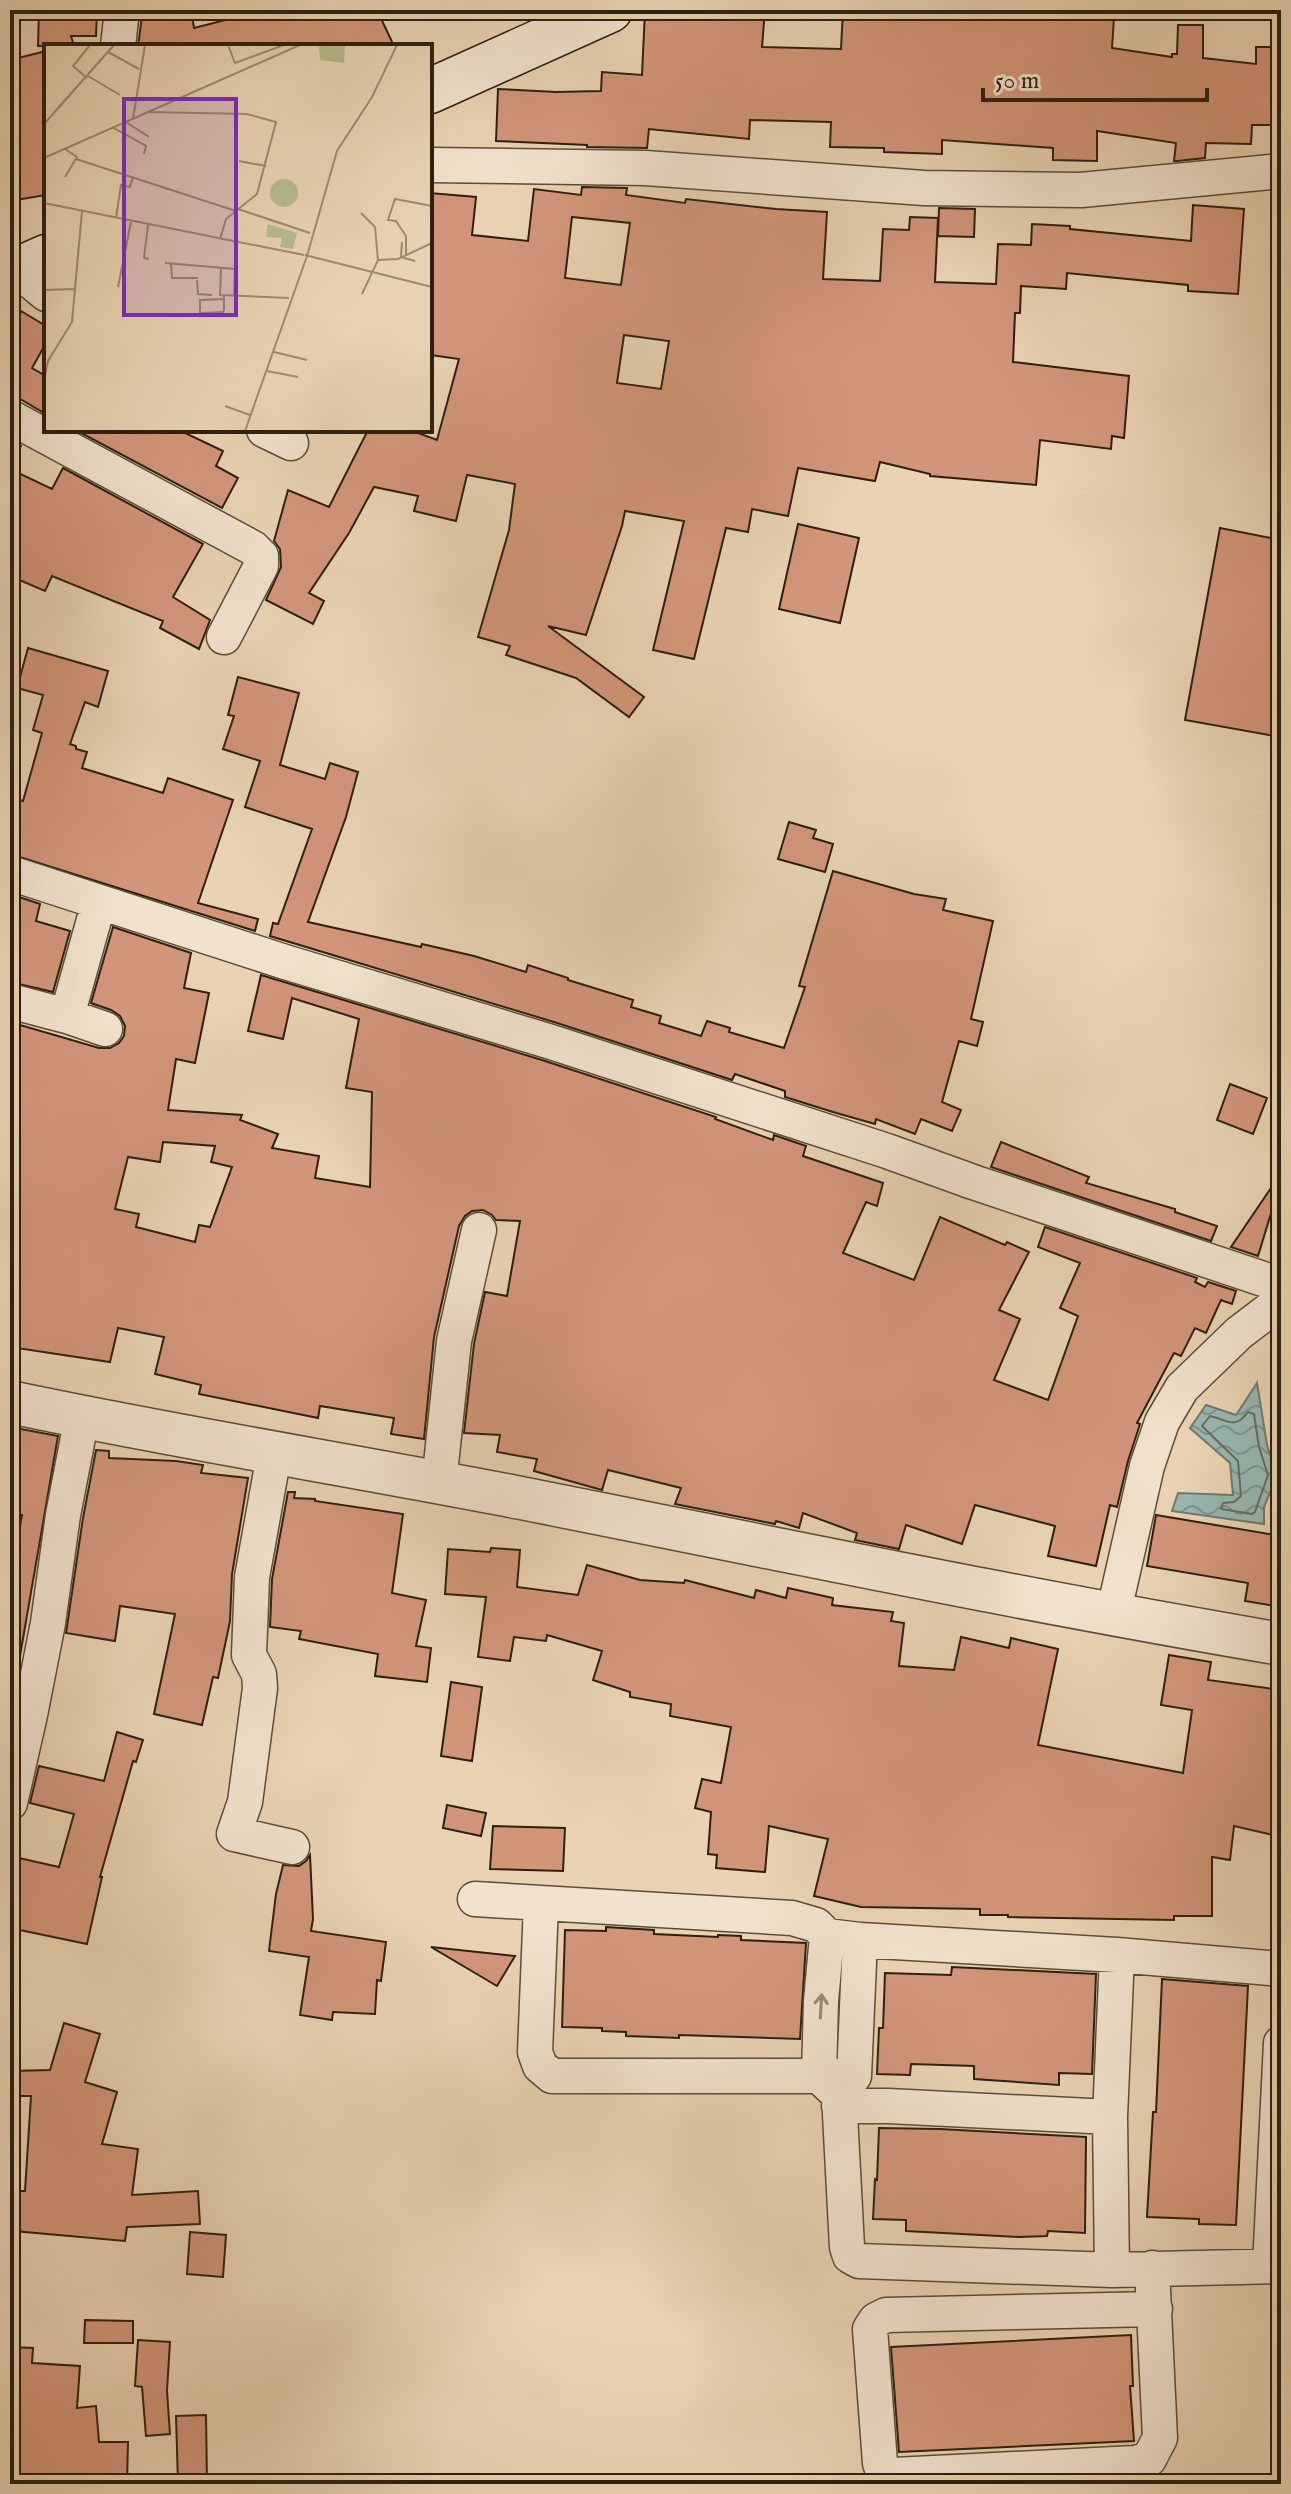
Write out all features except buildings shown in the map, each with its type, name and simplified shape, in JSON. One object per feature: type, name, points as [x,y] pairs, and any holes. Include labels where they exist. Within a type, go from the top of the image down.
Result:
[{"type":"main road","points":[[432,90],[567,19],[610,10]]},
{"type":"street","points":[[118,44],[122,10]]},
{"type":"street","points":[[432,165],[645,168],[924,188],[1081,190],[1281,171]]},
{"type":"street","points":[[10,417],[253,548],[261,556],[261,566],[224,637]]},
{"type":"street","points":[[10,873],[285,962],[548,1041],[1281,1285]]},
{"type":"street","points":[[67,1016],[99,902]]},
{"type":"street","points":[[10,1001],[105,1029]]},
{"type":"street","points":[[439,1483],[454,1341],[479,1230]]},
{"type":"street","points":[[1113,1615],[1147,1466],[1162,1422],[1182,1388],[1239,1333],[1281,1301]]},
{"type":"street","points":[[10,1402],[1113,1615],[1281,1644]]},
{"type":"street","points":[[10,1803],[45,1638],[63,1515],[82,1417]]},
{"type":"street","points":[[274,1455],[252,1577],[249,1655],[259,1674],[260,1688],[245,1802],[234,1834],[292,1847]]},
{"type":"street","points":[[475,1899],[792,1918],[844,1938],[1281,1969]]},
{"type":"street","points":[[541,1904],[535,2052],[540,2066],[552,2076],[838,2088],[888,2106],[1110,2117]]},
{"type":"street","points":[[844,1938],[838,2088],[847,2247],[850,2256],[859,2261],[1112,2270],[1276,2266],[1281,2043]]},
{"type":"street","points":[[1112,2270],[1110,2117],[1117,1955]]},
{"type":"street","points":[[1152,2268],[1155,2309],[1160,2438],[1149,2459],[1135,2463],[894,2475],[883,2472],[870,2329],[876,2320],[886,2315],[1155,2309]]},
{"type":"water","points":[[1257,1383],[1267,1445],[1277,1476],[1264,1507],[1264,1524],[1172,1511],[1178,1493],[1233,1495],[1230,1463],[1190,1428],[1206,1405],[1236,1415]]}]
